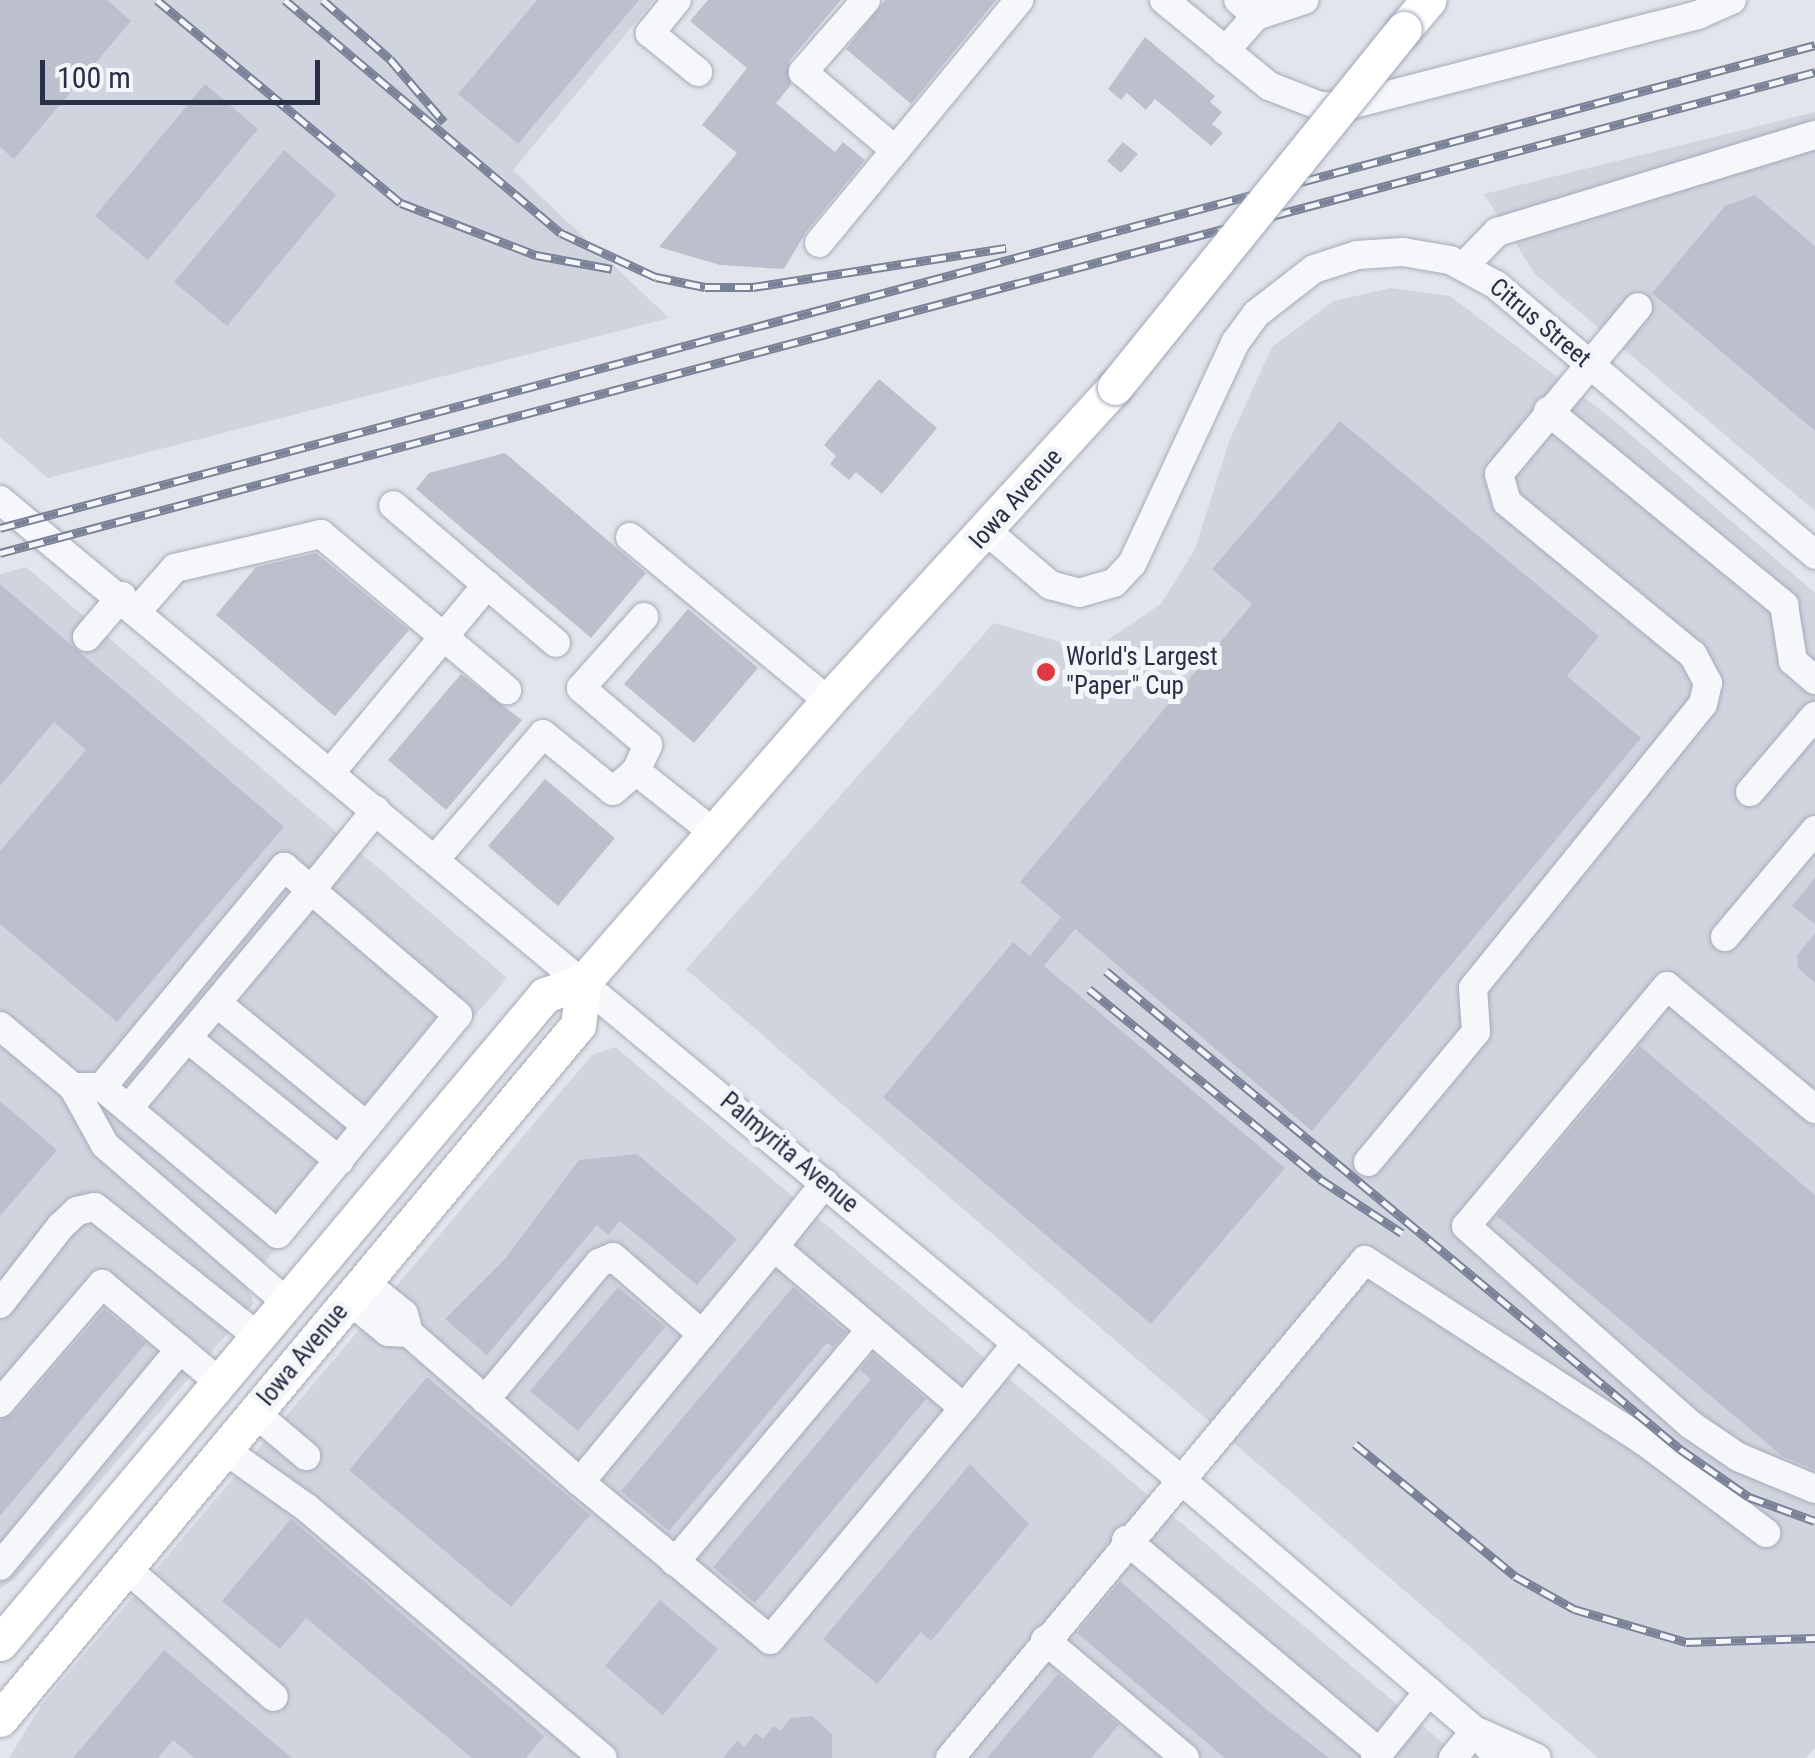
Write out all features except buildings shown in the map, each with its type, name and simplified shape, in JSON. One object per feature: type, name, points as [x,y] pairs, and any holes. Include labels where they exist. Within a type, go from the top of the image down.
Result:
[{"type":"main road","name":"Iowa Avenue","points":[[0,1643],[545,995],[584,981],[828,701],[988,532],[1115,387],[1428,0]]},
{"type":"main road","name":"Iowa Avenue","points":[[0,1719],[578,1025],[584,981]]},
{"type":"street","points":[[677,0],[650,33],[698,72]]},
{"type":"street","points":[[866,0],[804,72],[895,150]]},
{"type":"street","points":[[818,243],[1019,0]]},
{"type":"street","points":[[1164,0],[1225,52],[1297,99],[1346,106],[1698,15],[1732,0]]},
{"type":"street","points":[[1225,52],[1247,8],[1304,0]]},
{"type":"street","points":[[1465,266],[1498,232],[1813,138]]},
{"type":"street","name":"Citrus Street","points":[[988,532],[1050,585],[1079,593],[1104,590],[1132,564],[1235,343],[1274,296],[1314,269],[1356,255],[1403,252],[1465,266],[1589,364],[1815,555]]},
{"type":"street","points":[[1368,1162],[1476,1032],[1472,988],[1702,704],[1708,683],[1693,654],[1507,502],[1499,474],[1638,307]]},
{"type":"street","points":[[1548,411],[1784,605],[1792,661],[1815,680]]},
{"type":"street","name":"Palmyrita Avenue","points":[[0,482],[68,535],[94,560],[120,595]]},
{"type":"street","name":"Palmyrita Avenue","points":[[0,500],[438,857],[1180,1479],[1429,1690],[1475,1731],[1498,1758]]},
{"type":"street","points":[[393,506],[556,643]]},
{"type":"street","points":[[87,637],[120,595],[176,568],[322,534],[508,690]]},
{"type":"street","points":[[630,537],[828,701]]},
{"type":"street","points":[[331,772],[487,585]]},
{"type":"street","points":[[438,857],[543,734],[613,790],[636,770],[648,745],[581,688],[644,617]]},
{"type":"street","points":[[1750,792],[1815,716]]},
{"type":"street","points":[[636,770],[713,832]]},
{"type":"street","points":[[128,1109],[376,810]]},
{"type":"street","points":[[1725,937],[1815,830]]},
{"type":"street","points":[[73,1087],[102,1088],[278,1234],[458,1015],[284,867],[102,1088]]},
{"type":"street","points":[[1815,1109],[1666,986],[1466,1226],[1690,1425],[1738,1456],[1815,1489]]},
{"type":"street","points":[[217,1003],[368,1126]]},
{"type":"street","points":[[0,1026],[73,1087],[105,1145],[286,1302]]},
{"type":"street","points":[[188,1038],[340,1161]]},
{"type":"street","points":[[580,1482],[824,1182]]},
{"type":"street","points":[[0,1304],[62,1226],[77,1211],[95,1207],[257,1336]]},
{"type":"street","points":[[774,1247],[964,1408]]},
{"type":"street","points":[[485,1400],[599,1263],[613,1257],[702,1334]]},
{"type":"street","points":[[950,1758],[1126,1540],[1365,1260],[1644,1440],[1766,1534]]},
{"type":"street","points":[[0,1403],[102,1284],[219,1382]]},
{"type":"street","points":[[357,1291],[388,1332],[408,1333],[770,1640],[1017,1343]]},
{"type":"street","points":[[675,1562],[872,1329]]},
{"type":"street","points":[[0,1566],[180,1349]]},
{"type":"street","points":[[254,1414],[306,1456]]},
{"type":"street","points":[[225,1450],[307,1508],[603,1758]]},
{"type":"street","points":[[1126,1540],[1378,1755],[1429,1690]]},
{"type":"street","points":[[126,1568],[274,1697]]},
{"type":"street","points":[[1046,1640],[1166,1752]]},
{"type":"street","points":[[1453,1758],[1475,1731]]},
{"type":"street","name":"Palmyrita Avenue","points":[[1475,1731],[1538,1758]]},
{"type":"shaded area","points":[[0,0],[654,0],[513,170],[669,318],[48,478],[0,437]]},
{"type":"shaded area","points":[[1815,112],[1815,511],[1535,274],[1484,194]]},
{"type":"shaded area","points":[[1391,288],[1450,296],[1611,418],[1815,593],[1815,1748],[1806,1758],[1598,1758],[686,969],[994,623],[1091,651],[1161,604],[1195,549],[1230,439],[1272,347],[1334,301]]},
{"type":"shaded area","points":[[26,567],[507,978],[246,1284],[254,1303],[15,1579],[0,1588],[0,574]]},
{"type":"shaded area","points":[[615,1047],[1461,1758],[9,1758],[42,1704],[592,1055]]},
{"type":"railway","points":[[157,0],[401,203],[536,255],[612,269]]},
{"type":"railway","points":[[285,0],[561,233],[656,277],[705,287],[753,287],[1006,248]]},
{"type":"railway","points":[[323,0],[390,59],[444,122]]},
{"type":"railway","points":[[0,528],[1815,45]]},
{"type":"railway","points":[[0,553],[1815,72]]},
{"type":"railway","points":[[1106,971],[1680,1449],[1749,1497],[1815,1521]]},
{"type":"railway","points":[[1089,989],[1320,1179],[1402,1233]]},
{"type":"railway","points":[[1355,1444],[1515,1576],[1574,1609],[1686,1642],[1815,1638]]},
{"type":"place","name":"World's Largest \"Paper\" Cup","points":[[1046,672]]}]
